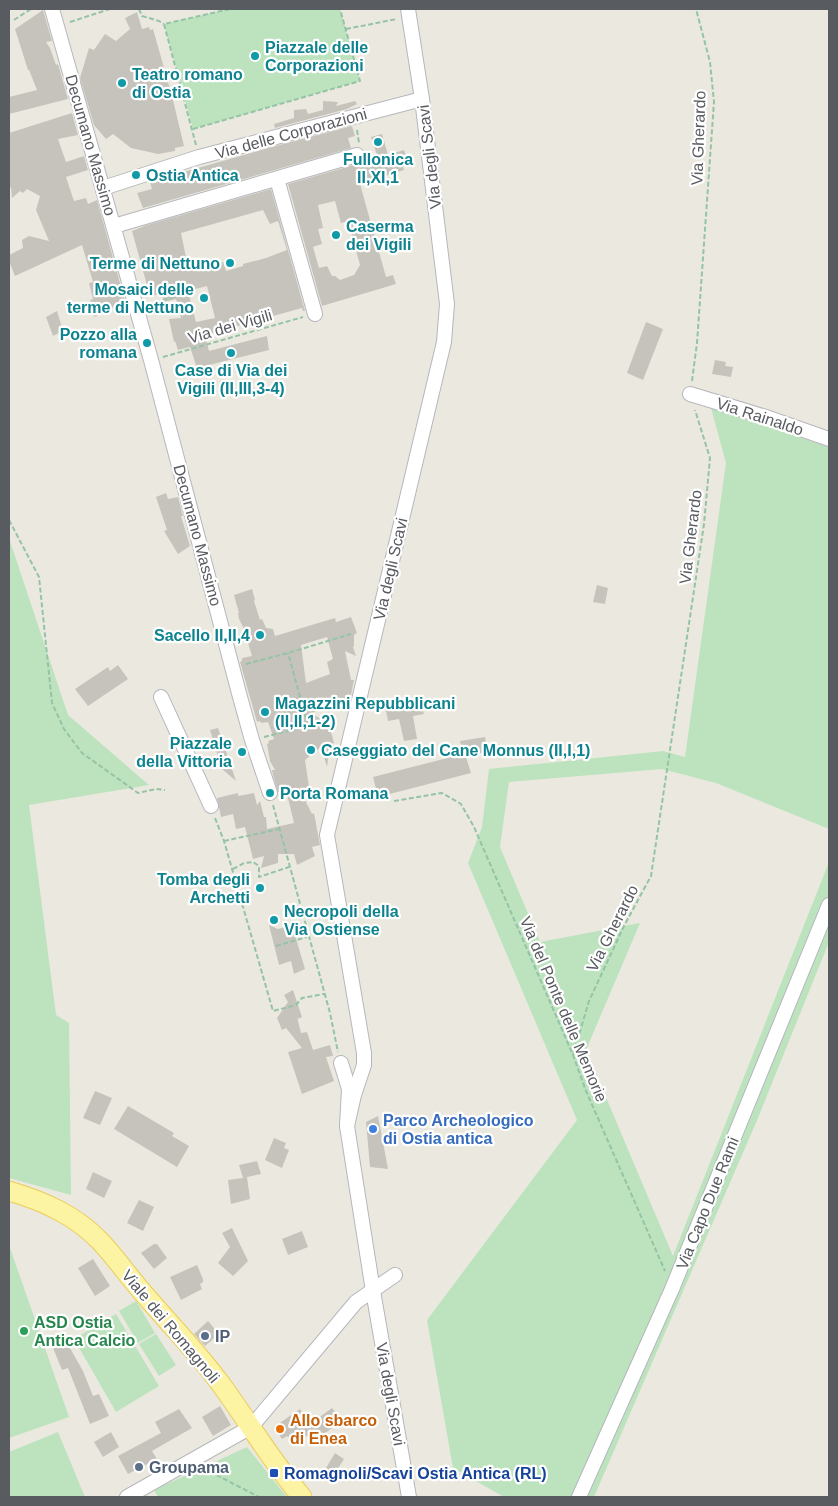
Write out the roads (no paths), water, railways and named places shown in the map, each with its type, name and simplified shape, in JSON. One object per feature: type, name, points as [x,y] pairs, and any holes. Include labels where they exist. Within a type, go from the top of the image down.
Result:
[{"type":"main road","name":"Viale dei Romagnoli","points":[[9,1191],[32,1198],[64,1212],[95,1236],[216,1378],[302,1497]]},
{"type":"street","name":"Decumano Massimo","points":[[52,9],[151,360],[252,740],[270,793]]},
{"type":"street","name":"Via degli Scavi","points":[[347,1126],[354,1095],[364,1065],[364,1053],[327,835],[444,342],[447,304],[422,99],[409,12]]},
{"type":"street","name":"Via delle Corporazioni","points":[[103,188],[199,157],[422,99]]},
{"type":"street","points":[[114,226],[357,155]]},
{"type":"street","points":[[277,179],[315,314]]},
{"type":"street","name":"Via Rainaldo","points":[[690,394],[829,439]]},
{"type":"street","points":[[160,697],[211,806]]},
{"type":"street","name":"Via Capo Due Rami","points":[[579,1497],[672,1289],[829,905]]},
{"type":"street","name":"Via degli Scavi","points":[[341,1063],[349,1089],[347,1126],[373,1291],[409,1497]]},
{"type":"street","points":[[127,1497],[251,1427],[356,1302],[396,1275]]},
{"type":"place","name":"Piazzale delle Corporazioni","points":[[255,56]]},
{"type":"place","name":"Teatro romano di Ostia","points":[[122,83]]},
{"type":"place","name":"Fullonica II,XI,1","points":[[378,142]]},
{"type":"place","name":"Ostia Antica","points":[[136,175]]},
{"type":"place","name":"Caserma dei Vigili","points":[[336,235]]},
{"type":"place","name":"Terme di Nettuno","points":[[230,263]]},
{"type":"place","name":"Mosaici delle terme di Nettuno","points":[[204,298]]},
{"type":"place","name":"Pozzo alla romana","points":[[147,343]]},
{"type":"place","name":"Case di Via dei Vigili (II,III,3-4)","points":[[231,353]]},
{"type":"place","name":"Sacello II,II,4","points":[[260,635]]},
{"type":"place","name":"Magazzini Repubblicani (II,II,1-2)","points":[[265,712]]},
{"type":"place","name":"Caseggiato del Cane Monnus (II,I,1)","points":[[311,750]]},
{"type":"place","name":"Piazzale della Vittoria","points":[[242,752]]},
{"type":"place","name":"Porta Romana","points":[[270,793]]},
{"type":"place","name":"Tomba degli Archetti","points":[[260,888]]},
{"type":"place","name":"Necropoli della Via Ostiense","points":[[274,920]]},
{"type":"place","name":"Parco Archeologico di Ostia antica","points":[[373,1129]]},
{"type":"place","name":"ASD Ostia Antica Calcio","points":[[24,1331]]},
{"type":"place","name":"IP","points":[[205,1336]]},
{"type":"place","name":"Allo sbarco di Enea","points":[[280,1429]]},
{"type":"place","name":"Groupama","points":[[139,1467]]},
{"type":"place","name":"Romagnoli/Scavi Ostia Antica (RL)","points":[[274,1473]]}]
